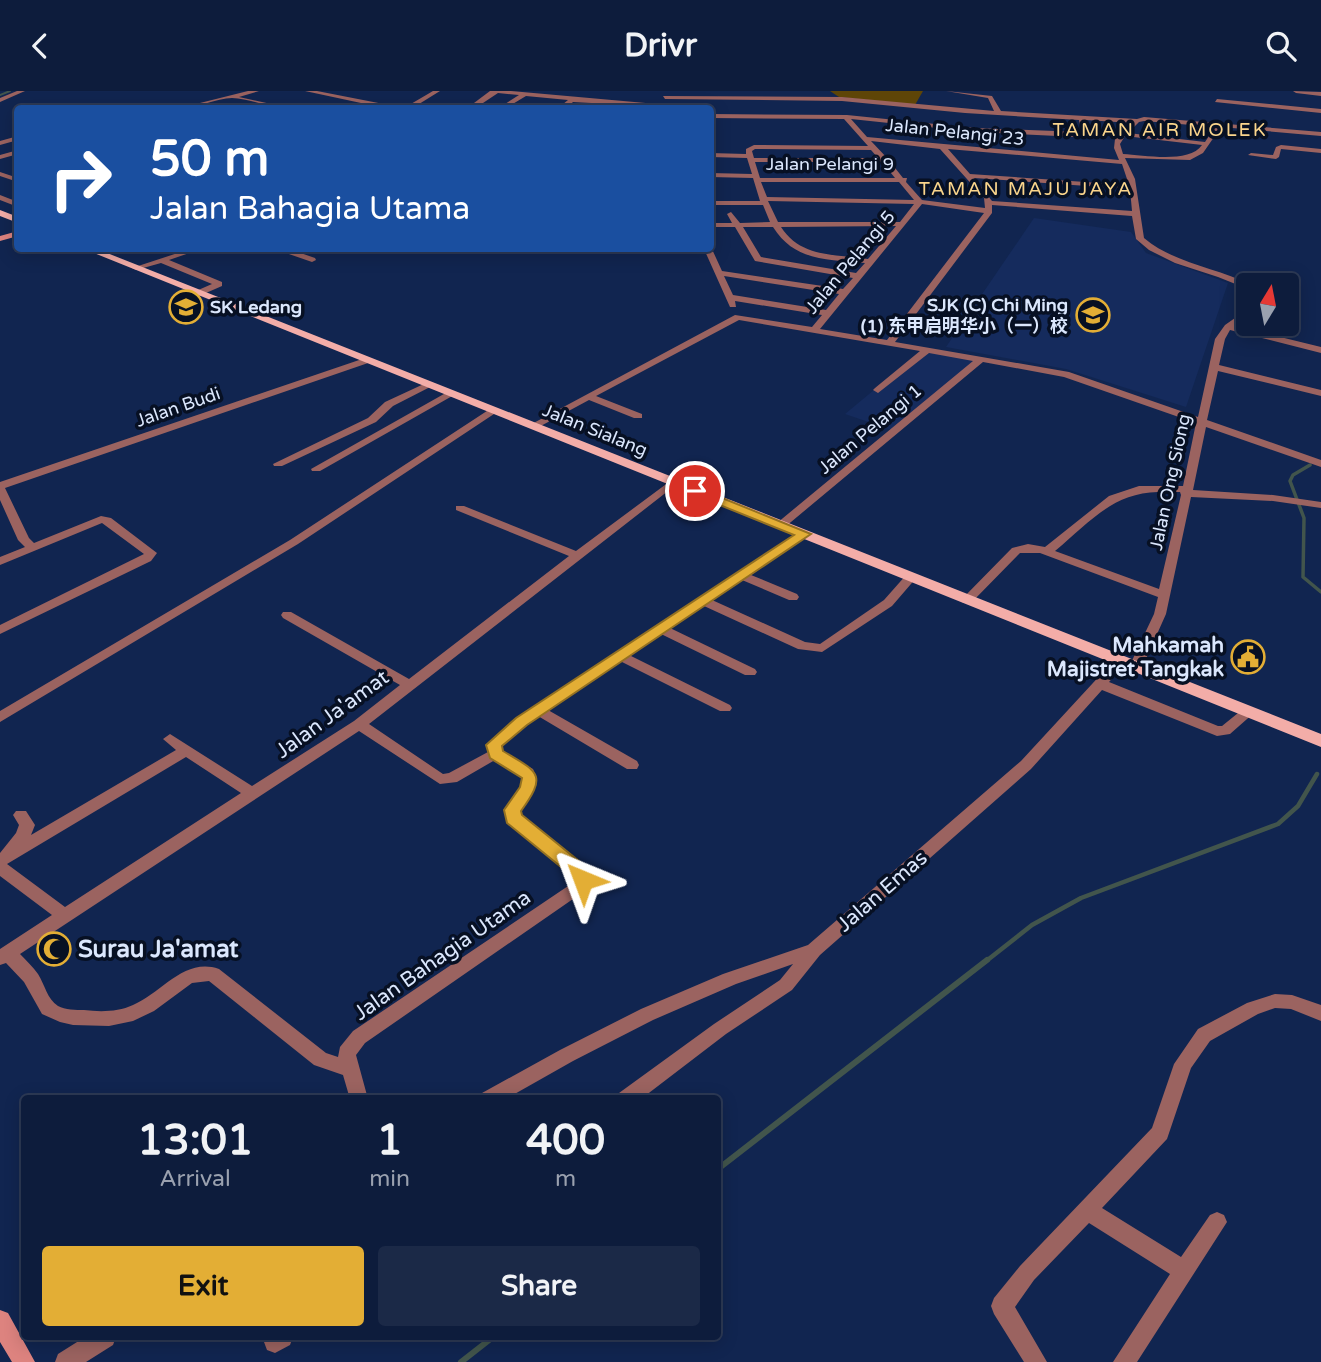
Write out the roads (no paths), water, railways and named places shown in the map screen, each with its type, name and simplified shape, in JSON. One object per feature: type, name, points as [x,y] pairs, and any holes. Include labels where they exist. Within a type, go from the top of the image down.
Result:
[{"type":"main road","name":"Jalan Sialang","points":[[96,252],[1321,741]]},
{"type":"main road","points":[[0,1321],[24,1362]]},
{"type":"street","points":[[0,100],[22,91]]},
{"type":"street","points":[[195,105],[256,91]]},
{"type":"street","points":[[307,91],[381,105]]},
{"type":"street","points":[[411,105],[437,91]]},
{"type":"street","points":[[475,105],[495,91],[570,99],[665,100],[778,95],[998,112],[1138,121],[1147,119],[1321,134]]},
{"type":"street","name":"Jalan Pelangi 5","points":[[814,330],[857,276],[904,224],[920,201],[847,117],[816,91]]},
{"type":"street","points":[[949,91],[990,97],[998,112]]},
{"type":"street","points":[[1296,91],[1321,94]]},
{"type":"street","points":[[358,101],[374,93]]},
{"type":"street","points":[[506,105],[525,94]]},
{"type":"street","points":[[1237,103],[1240,94]]},
{"type":"street","points":[[228,97],[271,105]]},
{"type":"street","points":[[918,106],[922,97]]},
{"type":"street","points":[[564,105],[570,99]]},
{"type":"street","points":[[1297,99],[1321,102]]},
{"type":"street","points":[[949,100],[962,101]]},
{"type":"street","points":[[1217,101],[1321,111]]},
{"type":"street","points":[[714,115],[847,117],[974,130],[1080,135],[1084,134],[1082,117]]},
{"type":"street","points":[[1138,121],[1122,134],[1116,145],[1133,187],[1139,236],[1151,249],[1236,281]]},
{"type":"street","points":[[1122,134],[1207,144],[1220,125]]},
{"type":"street","name":"Jalan Pelangi 23","points":[[867,139],[942,147],[1123,159],[1188,159],[1201,152],[1207,144]]},
{"type":"street","points":[[871,262],[806,252],[792,246],[763,201],[749,155],[754,147],[875,148]]},
{"type":"street","points":[[942,147],[969,176],[990,207]]},
{"type":"street","points":[[1251,155],[1276,157],[1278,148],[1281,147],[1321,151]]},
{"type":"street","points":[[714,150],[749,155]]},
{"type":"street","points":[[714,155],[886,160]]},
{"type":"street","name":"Jalan Pelangi 9","points":[[714,175],[904,180]]},
{"type":"street","points":[[969,176],[1133,187]]},
{"type":"street","points":[[714,203],[920,201],[1137,214]]},
{"type":"street","points":[[889,343],[990,207]]},
{"type":"street","points":[[714,217],[776,224],[904,224]]},
{"type":"street","points":[[714,224],[734,218]]},
{"type":"street","points":[[734,218],[758,260],[857,276]]},
{"type":"street","points":[[806,252],[813,242]]},
{"type":"street","points":[[136,268],[187,252]]},
{"type":"street","points":[[296,252],[312,260]]},
{"type":"street","points":[[709,252],[738,317]]},
{"type":"street","points":[[161,260],[219,284],[200,293]]},
{"type":"street","points":[[719,273],[844,292]]},
{"type":"street","points":[[729,297],[827,313]]},
{"type":"street","points":[[533,426],[738,317],[1066,374],[1321,464]]},
{"type":"street","points":[[1228,327],[1236,321]]},
{"type":"street","points":[[1228,327],[1289,338],[1321,350]]},
{"type":"street","name":"Jalan Ong Siong","points":[[1128,664],[1160,614],[1220,339],[1228,327]]},
{"type":"street","points":[[878,390],[927,350]]},
{"type":"street","name":"Jalan Pelangi 1","points":[[782,526],[981,359]]},
{"type":"street","name":"Jalan Budi","points":[[0,487],[368,360]]},
{"type":"street","points":[[1215,367],[1321,393]]},
{"type":"street","points":[[278,464],[372,420],[389,404],[429,384]]},
{"type":"street","points":[[316,469],[451,393]]},
{"type":"street","points":[[589,397],[638,416]]},
{"type":"street","points":[[0,717],[294,542],[493,410]]},
{"type":"street","points":[[321,444],[347,451]]},
{"type":"street","name":"Jalan Ja'amat","points":[[2,957],[359,724],[673,482]]},
{"type":"street","points":[[0,487],[24,541],[32,547]]},
{"type":"street","points":[[1048,552],[1113,498],[1124,492],[1157,487],[1321,505]]},
{"type":"street","points":[[460,508],[577,555]]},
{"type":"street","points":[[0,561],[98,519],[107,520],[150,551],[150,557],[0,631]]},
{"type":"street","points":[[359,724],[440,779],[452,778],[495,754],[494,745],[498,740],[804,534]]},
{"type":"street","points":[[967,600],[1016,550],[1028,548],[1048,552],[1164,595]]},
{"type":"street","points":[[743,576],[793,597]]},
{"type":"street","points":[[705,602],[806,647],[826,648],[888,604],[911,577]]},
{"type":"street","points":[[287,615],[408,684]]},
{"type":"street","points":[[663,630],[750,672]]},
{"type":"street","points":[[622,657],[725,708]]},
{"type":"street","name":"Jalan Emas","points":[[631,1095],[720,1029],[786,985],[814,950],[1026,765],[1101,684],[1128,664]]},
{"type":"street","points":[[1101,684],[1217,731],[1225,730],[1248,712]]},
{"type":"street","points":[[540,711],[632,765]]},
{"type":"street","points":[[170,740],[253,794]]},
{"type":"street","points":[[0,864],[186,750]]},
{"type":"street","name":"Jalan Bahagia Utama","points":[[349,1069],[346,1053],[359,1037],[580,886],[583,880],[578,871],[513,818],[513,810],[528,789],[530,778],[528,773],[495,754]]},
{"type":"street","points":[[0,864],[23,836],[27,825],[21,815]]},
{"type":"street","points":[[0,864],[65,916]]},
{"type":"street","points":[[496,1095],[580,1046],[764,965],[814,950]]},
{"type":"street","points":[[2,957],[34,983],[41,1003],[53,1012],[105,1020],[148,1006],[192,973],[213,974],[320,1059],[349,1069],[358,1095]]},
{"type":"street","points":[[1036,1362],[1002,1305],[1027,1273],[1160,1133],[1184,1064],[1204,1035],[1253,1007],[1275,1001],[1292,1002],[1321,1013]]},
{"type":"street","points":[[1087,1210],[1184,1271]]},
{"type":"street","points":[[1124,1362],[1217,1222]]},
{"type":"street","points":[[66,1362],[100,1340]]},
{"type":"waterway","points":[[0,95],[10,91]]},
{"type":"waterway","points":[[1310,465],[1293,475],[1290,481],[1304,518],[1303,577],[1321,592]]},
{"type":"waterway","points":[[985,962],[1032,925],[1081,898],[1278,824],[1298,806],[1317,774]]},
{"type":"waterway","points":[[721,1167],[987,960]]},
{"type":"waterway","points":[[461,1362],[489,1340]]},
{"type":"place","name":"SK Ledang","points":[[186,307]]},
{"type":"place","name":"SJK (C) Chi Ming (1) 东甲启明华小（一）校","points":[[1093,315]]},
{"type":"place","name":"Mahkamah Majistret Tangkak","points":[[1248,657]]},
{"type":"place","name":"Surau Ja'amat","points":[[54,949]]},
{"type":"district","name":"TAMAN AIR MOLEK","points":[[1160,129]]},
{"type":"district","name":"TAMAN MAJU JAYA","points":[[1026,188]]}]
